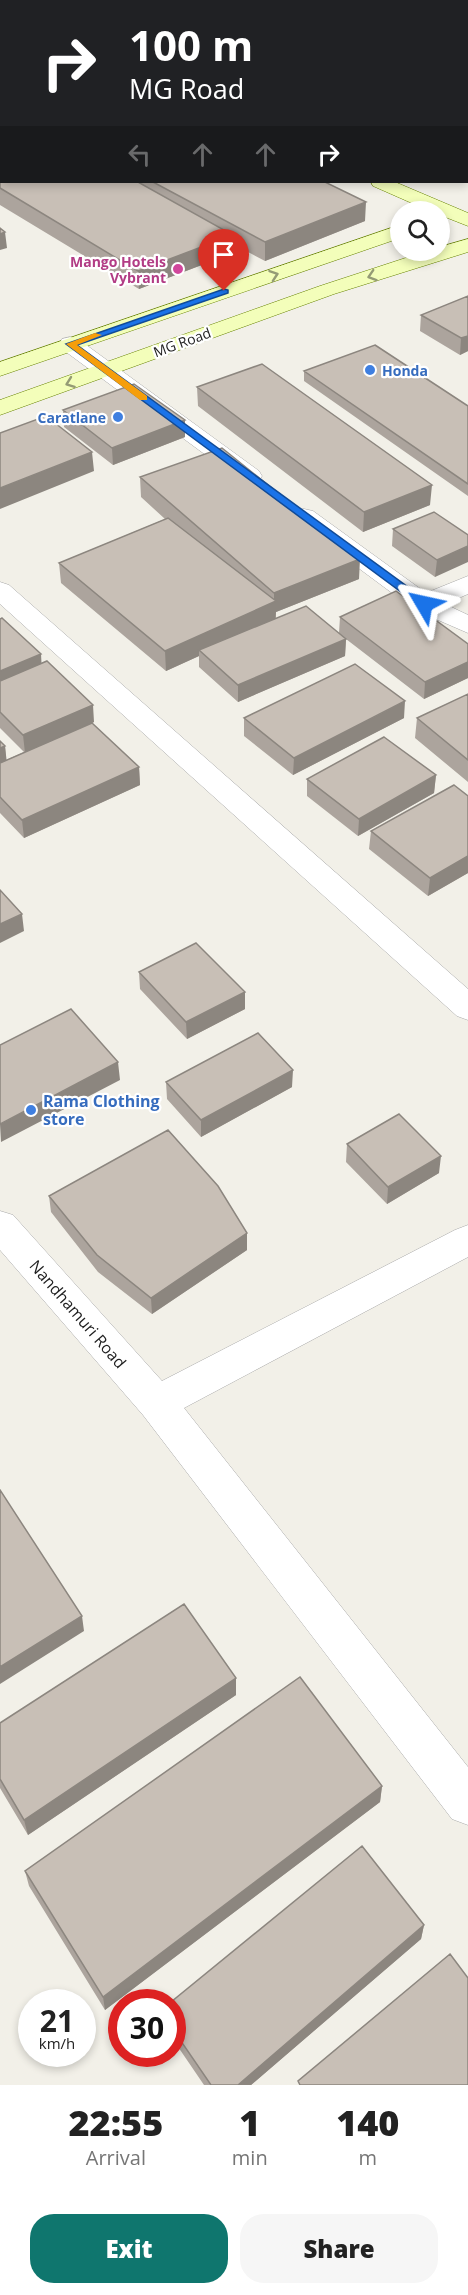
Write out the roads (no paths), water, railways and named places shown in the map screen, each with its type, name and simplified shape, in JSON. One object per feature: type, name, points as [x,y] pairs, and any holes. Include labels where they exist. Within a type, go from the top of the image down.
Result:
[{"type":"main road","points":[[382,183],[457,215]]},
{"type":"main road","points":[[0,369],[390,234]]},
{"type":"main road","name":"MG Road","points":[[0,408],[327,290],[468,245]]},
{"type":"street","points":[[70,344],[424,604],[468,625]]},
{"type":"street","points":[[424,604],[468,584]]},
{"type":"street","points":[[0,590],[468,1008]]},
{"type":"street","name":"Nandhamuri Road","points":[[0,1226],[157,1403],[468,1803]]},
{"type":"street","points":[[157,1403],[468,1240]]},
{"type":"place","name":"Mango Hotels Vybrant","points":[[178,269]]},
{"type":"place","name":"Honda","points":[[370,370]]},
{"type":"place","name":"Caratlane","points":[[118,417]]},
{"type":"place","name":"Rama Clothing store","points":[[31,1110]]}]
